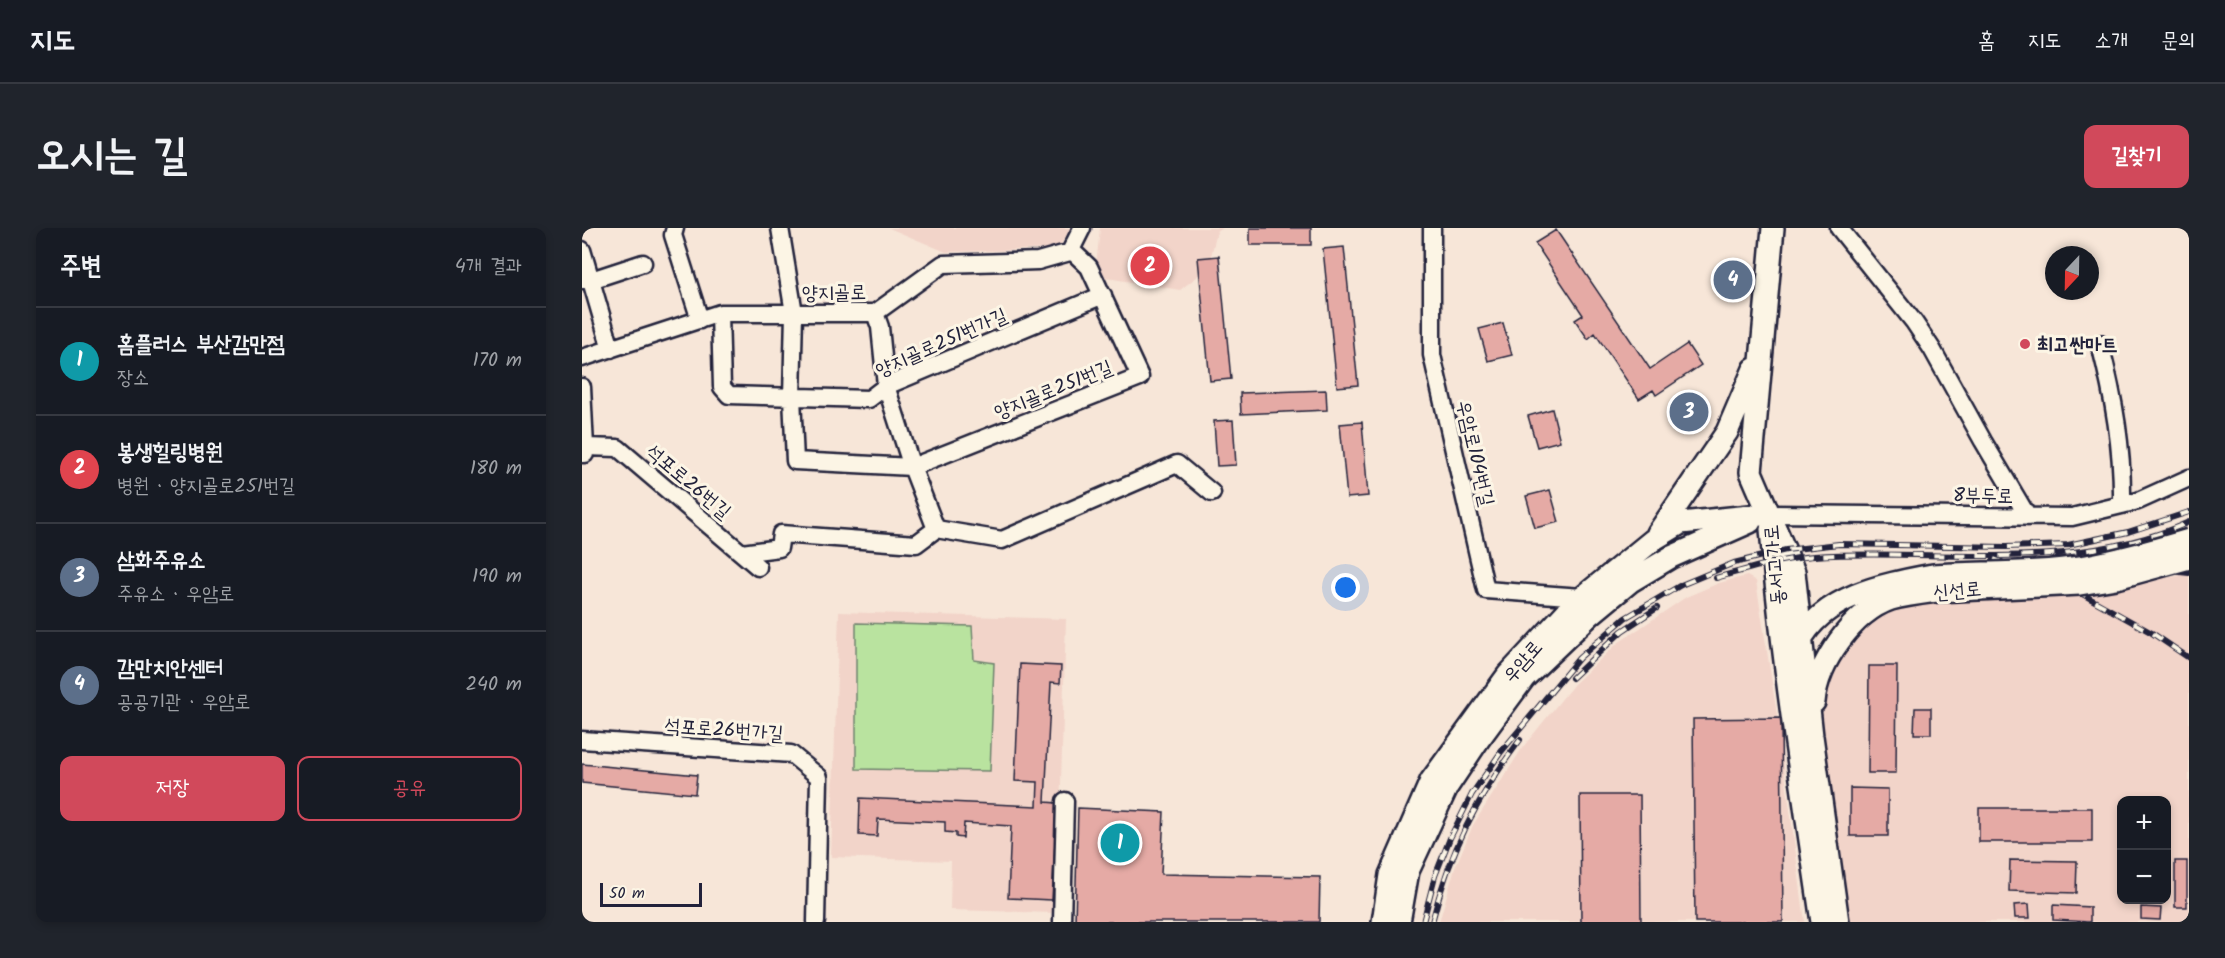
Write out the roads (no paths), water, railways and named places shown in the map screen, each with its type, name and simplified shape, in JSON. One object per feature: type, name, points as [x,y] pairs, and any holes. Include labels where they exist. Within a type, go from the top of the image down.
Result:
[{"type":"main road","points":[[1770,514],[1751,472],[1773,228]]},
{"type":"main road","points":[[1653,540],[1727,432],[1761,352]]},
{"type":"main road","name":"우암로","points":[[1383,922],[1390,875],[1431,781],[1508,675],[1582,597],[1653,540],[1681,523],[1770,514]]},
{"type":"main road","name":"우암로","points":[[1399,922],[1408,871],[1447,787],[1524,678],[1590,615],[1631,581],[1671,557],[1770,514]]},
{"type":"main road","name":"동서고가로","points":[[1770,514],[1794,572],[1803,636],[1812,736],[1838,922]]},
{"type":"main road","name":"동서고가로","points":[[1770,514],[1773,566],[1786,669],[1822,922]]},
{"type":"main road","name":"신선로","points":[[1812,736],[1815,692],[1822,670],[1840,640],[1857,621],[1890,599],[1935,583],[2087,566],[2189,540]]},
{"type":"main road","name":"신선로","points":[[1786,669],[1803,636],[1814,622],[1856,595],[1882,584],[2080,584],[2116,578],[2189,558]]},
{"type":"street","points":[[675,228],[673,235],[700,320]]},
{"type":"street","points":[[780,228],[794,313],[792,397]]},
{"type":"street","points":[[1071,250],[1082,228]]},
{"type":"street","name":"우암로104번길","points":[[1432,228],[1432,355],[1486,590],[1582,597]]},
{"type":"street","points":[[1839,228],[1926,340],[2028,517]]},
{"type":"street","points":[[582,250],[586,280],[611,349]]},
{"type":"street","name":"양지골로","points":[[582,358],[720,313],[875,313],[943,264],[1038,261],[1071,250]]},
{"type":"street","name":"양지골로251번길","points":[[792,397],[795,461],[912,467],[1140,377],[1089,267],[1071,250]]},
{"type":"street","points":[[586,280],[643,263]]},
{"type":"street","name":"양지골로251번가길","points":[[720,313],[722,387],[729,395],[869,399],[886,386],[1103,296]]},
{"type":"street","points":[[875,313],[880,327],[886,386],[912,467],[936,529]]},
{"type":"street","points":[[2100,344],[2114,396],[2118,422],[2122,453],[2122,505]]},
{"type":"street","points":[[582,387],[584,451]]},
{"type":"street","name":"석포로26번길","points":[[584,451],[618,448],[758,567]]},
{"type":"street","points":[[742,553],[779,548],[781,534],[916,544],[936,529],[1002,540],[1177,464],[1212,493]]},
{"type":"street","name":"8부두로","points":[[1770,514],[2073,517],[2138,501],[2189,478]]},
{"type":"street","name":"석포로26번가길","points":[[582,740],[791,754],[819,777],[816,922]]},
{"type":"street","points":[[1062,922],[1065,801]]},
{"type":"railway","points":[[1423,922],[1435,876],[1450,838],[1472,794],[1501,752],[1579,658],[1625,618],[1681,585],[1734,563],[1786,550],[1839,544],[2006,547],[2068,545],[2128,532],[2189,512]]},
{"type":"railway","points":[[1716,578],[1777,562],[1814,556],[1861,554],[2004,556],[2098,549],[2144,538],[2189,522]]},
{"type":"railway","points":[[1994,559],[2082,594],[2152,633],[2189,658]]},
{"type":"railway","points":[[2058,559],[2189,573]]},
{"type":"railway","points":[[1572,678],[1622,631],[1657,608]]},
{"type":"railway","points":[[1432,922],[1447,872],[1466,827],[1490,783],[1520,740]]},
{"type":"place","name":"봉생힐링병원","points":[[1150,266]]},
{"type":"place","name":"감만치안센터","points":[[1733,280]]},
{"type":"place","name":"최고싼마트","points":[[2025,344]]},
{"type":"place","name":"삼화주유소","points":[[1689,412]]},
{"type":"place","name":"홈플러스 부산감만점","points":[[1120,843]]}]
